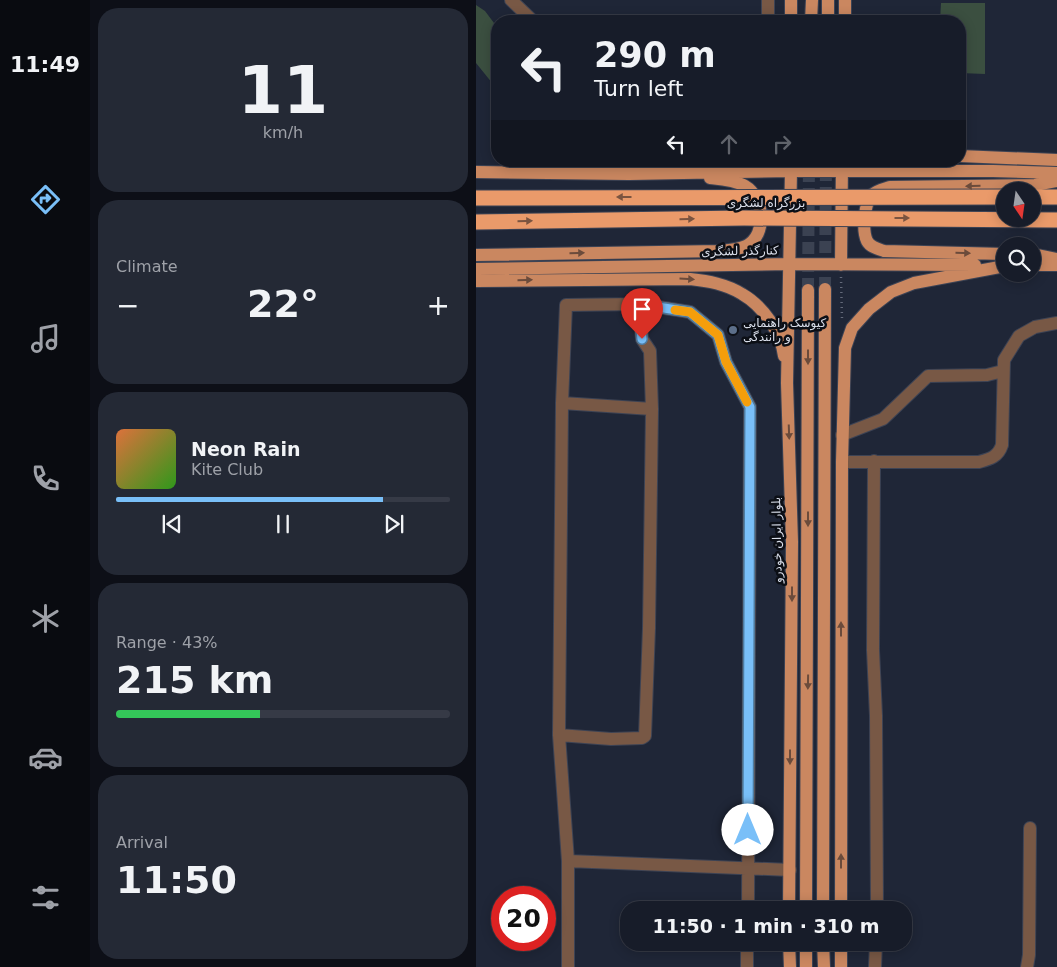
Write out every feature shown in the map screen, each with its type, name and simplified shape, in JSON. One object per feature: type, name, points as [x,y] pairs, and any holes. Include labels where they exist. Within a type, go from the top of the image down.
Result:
[{"type":"highway","name":"بزرگراه لشگری","points":[[476,198],[996,197]]},
{"type":"highway","points":[[1041,197],[1057,197]]},
{"type":"highway","name":"بزرگراه لشگری","points":[[476,222],[744,218],[1057,220]]},
{"type":"main road","points":[[791,0],[791,15]]},
{"type":"main road","points":[[811,15],[812,0]]},
{"type":"main road","points":[[828,0],[828,15]]},
{"type":"main road","points":[[845,0],[845,15]]},
{"type":"main road","points":[[966,156],[1057,160]]},
{"type":"main road","points":[[569,173],[622,167]]},
{"type":"main road","points":[[629,174],[791,171],[832,167]]},
{"type":"main road","points":[[841,265],[842,167]]},
{"type":"main road","points":[[872,167],[1057,173]]},
{"type":"main road","name":"بلوار ایران خودرو","points":[[789,901],[792,542],[787,383],[791,171]]},
{"type":"main road","points":[[476,172],[629,174],[712,178],[744,185],[753,193],[758,202],[760,223],[758,232],[753,240],[746,246],[735,250],[476,255]]},
{"type":"main road","points":[[996,254],[884,251],[874,248],[868,241],[865,230],[867,204],[872,195],[879,190],[890,187],[1035,184],[1057,180]]},
{"type":"main road","points":[[1041,256],[1057,259]]},
{"type":"main road","name":"کنارگذر لشگری","points":[[476,269],[789,264],[996,266]]},
{"type":"main road","points":[[1041,266],[1057,266]]},
{"type":"main road","points":[[841,901],[842,406],[846,348],[852,328],[870,309],[891,292],[914,283],[996,268]]},
{"type":"main road","points":[[476,281],[690,279],[714,282],[742,294],[762,311],[775,330],[783,350],[787,383]]},
{"type":"main road","points":[[823,901],[825,289]]},
{"type":"main road","points":[[806,901],[808,290]]},
{"type":"main road","points":[[790,951],[790,967]]},
{"type":"main road","points":[[806,951],[806,967]]},
{"type":"main road","points":[[823,951],[824,967]]},
{"type":"main road","points":[[841,951],[841,967]]},
{"type":"lane","points":[[511,0],[527,15]]},
{"type":"lane","points":[[768,0],[768,15]]},
{"type":"lane","points":[[559,735],[611,739],[642,738],[646,736],[652,409],[650,351],[642,339],[638,304]]},
{"type":"lane","points":[[568,967],[568,862],[559,735],[562,403],[566,305],[638,304],[690,312],[718,335],[726,362],[750,407],[748,901]]},
{"type":"lane","points":[[842,462],[979,462],[992,458],[1000,452],[1002,445],[1004,360],[1019,336],[1035,327],[1057,323]]},
{"type":"lane","points":[[842,435],[883,419],[928,376],[987,376],[1003,371]]},
{"type":"lane","points":[[562,403],[652,409]]},
{"type":"lane","points":[[874,461],[873,650],[876,716],[877,901]]},
{"type":"lane","points":[[1027,967],[1029,954],[1030,828]]},
{"type":"lane","points":[[568,862],[790,870]]},
{"type":"lane","points":[[747,951],[747,967]]},
{"type":"lane","points":[[875,967],[876,951]]},
{"type":"green space","points":[[941,3],[985,3],[985,74],[966,73],[966,15],[940,15]]},
{"type":"green space","points":[[476,5],[485,11],[491,19],[491,82],[476,63]]},
{"type":"tunnel","points":[[808,290],[809,167]]},
{"type":"tunnel","points":[[825,289],[826,167]]},
{"type":"slow traffic","points":[[675,310],[690,312],[718,335],[726,362],[747,402]]},
{"type":"place","name":"کیوسک راهنمایی و رانندگی","points":[[733,330]]},
{"type":"route","points":[[642,339],[638,304],[690,312],[718,335],[726,362],[750,407],[748,830]]}]
